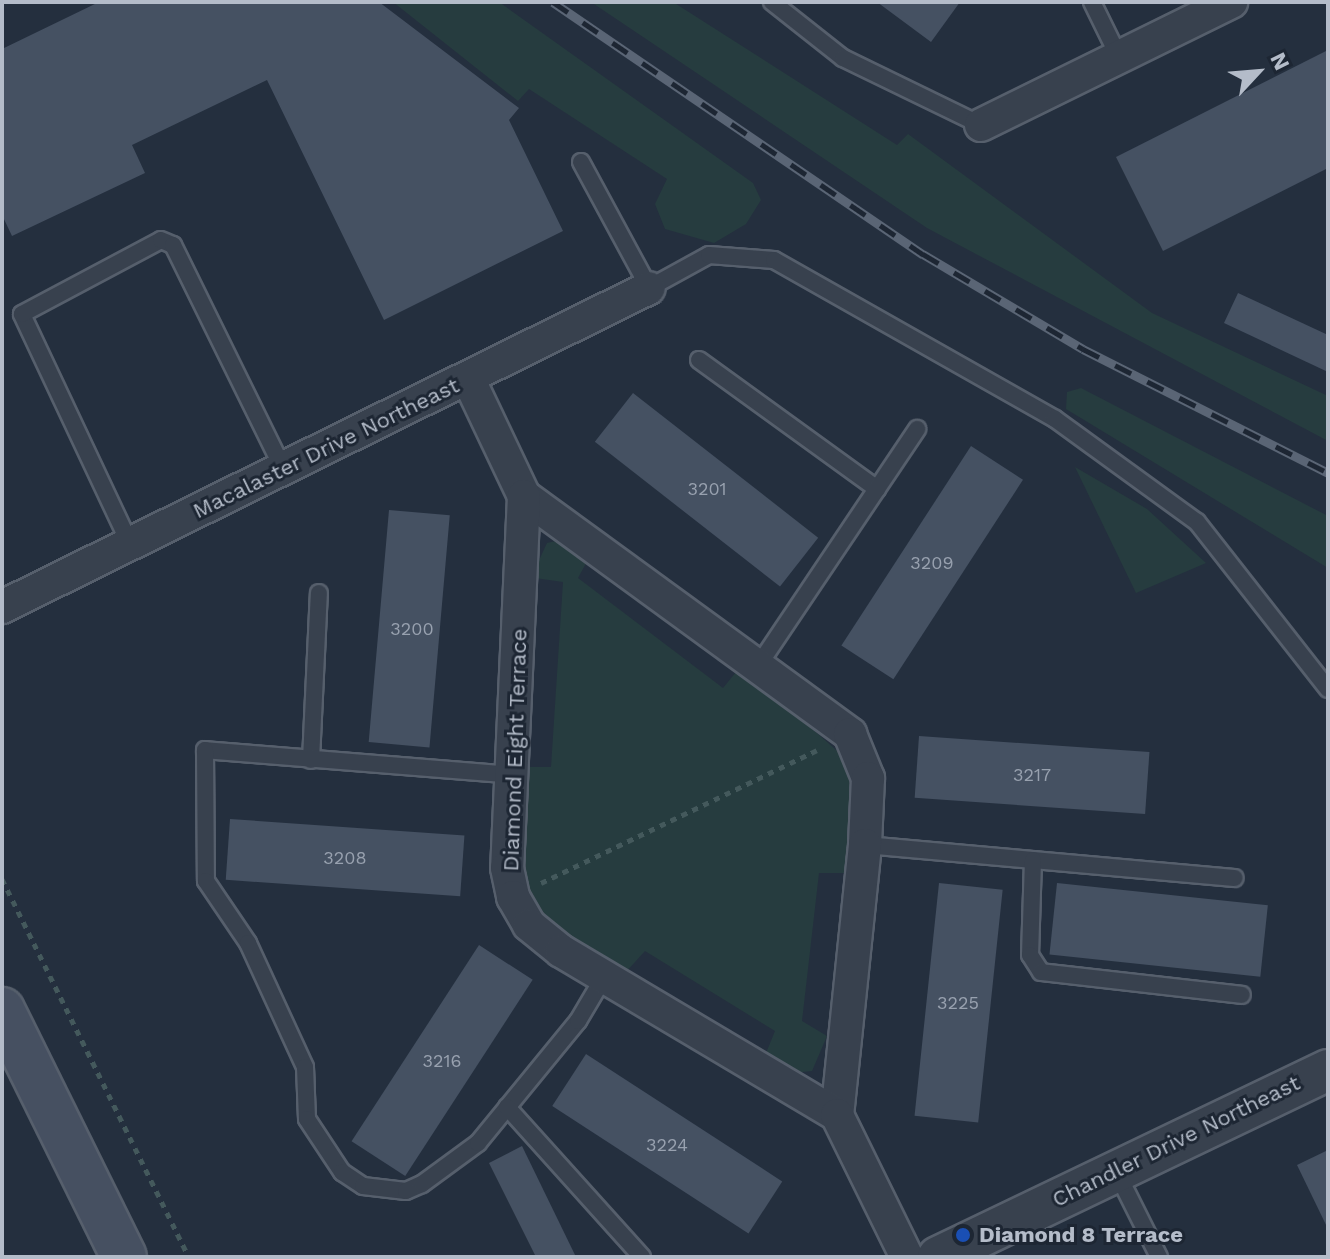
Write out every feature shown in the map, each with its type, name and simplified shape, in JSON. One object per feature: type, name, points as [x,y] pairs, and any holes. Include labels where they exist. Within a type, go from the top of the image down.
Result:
[{"type":"main road","points":[[2,1010],[124,1257]]},
{"type":"street","points":[[981,125],[1231,2]]},
{"type":"street","name":"Macalaster Drive Northeast","points":[[2,607],[649,288]]},
{"type":"street","name":"Diamond Eight Terrace","points":[[468,378],[524,496],[514,775],[507,868],[513,897],[529,925],[604,977],[837,1115],[865,845],[868,778],[850,734],[760,663],[524,496]]},
{"type":"street","name":"Chandler Drive Northeast","points":[[938,1257],[1328,1070]]},
{"type":"street","points":[[837,1115],[907,1257]]},
{"type":"lane","points":[[772,2],[843,58],[981,125]]},
{"type":"lane","points":[[1092,2],[1119,57]]},
{"type":"lane","points":[[581,162],[649,288],[709,255],[774,260],[1055,419],[1197,522],[1328,689]]},
{"type":"lane","points":[[130,544],[22,314],[161,240],[173,245],[283,469]]},
{"type":"lane","points":[[699,360],[877,489]]},
{"type":"lane","points":[[760,663],[917,429]]},
{"type":"lane","points":[[311,760],[319,593]]},
{"type":"lane","points":[[514,775],[205,750],[203,815],[206,881],[248,943],[305,1067],[307,1119],[342,1172],[363,1186],[406,1191],[478,1143],[604,977]]},
{"type":"lane","points":[[865,845],[1235,878]]},
{"type":"lane","points":[[1033,860],[1030,955],[1041,972],[1242,995]]},
{"type":"lane","points":[[507,1107],[642,1257]]},
{"type":"lane","points":[[1116,1169],[1159,1257]]},
{"type":"path","points":[[513,897],[850,734]]},
{"type":"path","points":[[2,879],[189,1257]]},
{"type":"green space","points":[[393,2],[499,2],[753,183],[761,200],[746,224],[714,243],[665,229],[655,204],[667,179],[529,89],[518,101]]},
{"type":"green space","points":[[591,2],[673,2],[897,145],[908,134],[1152,313],[1328,396],[1328,441],[927,228]]},
{"type":"green space","points":[[1081,388],[1328,516],[1328,568],[1066,409],[1067,392]]},
{"type":"green space","points":[[1075,467],[1147,509],[1206,563],[1136,593]]},
{"type":"green space","points":[[569,538],[590,556],[578,578],[723,688],[741,666],[844,757],[853,798],[845,873],[819,873],[802,1021],[827,1036],[812,1071],[793,1073],[764,1058],[775,1031],[645,951],[625,973],[558,929],[535,905],[523,871],[526,767],[551,767],[563,582],[535,578],[535,569],[547,543]]},
{"type":"building","points":[[99,2],[379,2],[519,108],[509,120],[563,231],[384,320],[267,80],[132,145],[145,173],[12,236],[2,215],[2,49]]},
{"type":"building","points":[[877,2],[960,2],[931,42]]},
{"type":"building","points":[[1328,50],[1328,168],[1163,251],[1116,157]]},
{"type":"building","points":[[1238,293],[1328,335],[1328,372],[1224,323]]},
{"type":"building","points":[[633,393],[818,538],[780,587],[595,442]]},
{"type":"building","points":[[971,446],[1023,480],[893,679],[841,646]]},
{"type":"building","points":[[389,510],[450,515],[429,747],[369,742]]},
{"type":"building","points":[[919,736],[1149,752],[1145,814],[915,798]]},
{"type":"building","points":[[230,819],[464,835],[460,896],[226,880]]},
{"type":"building","points":[[939,883],[1003,890],[978,1122],[915,1116]]},
{"type":"building","points":[[1057,883],[1268,905],[1260,977],[1049,955]]},
{"type":"building","points":[[479,945],[533,980],[405,1176],[352,1141]]},
{"type":"building","points":[[586,1054],[782,1181],[748,1233],[552,1106]]},
{"type":"building","points":[[522,1146],[576,1257],[536,1257],[489,1163]]},
{"type":"building","points":[[1328,1150],[1328,1229],[1297,1165]]},
{"type":"railway","points":[[553,2],[923,254],[1083,349],[1328,473]]},
{"type":"place","name":"Diamond 8 Terrace","points":[[963,1235]]}]
